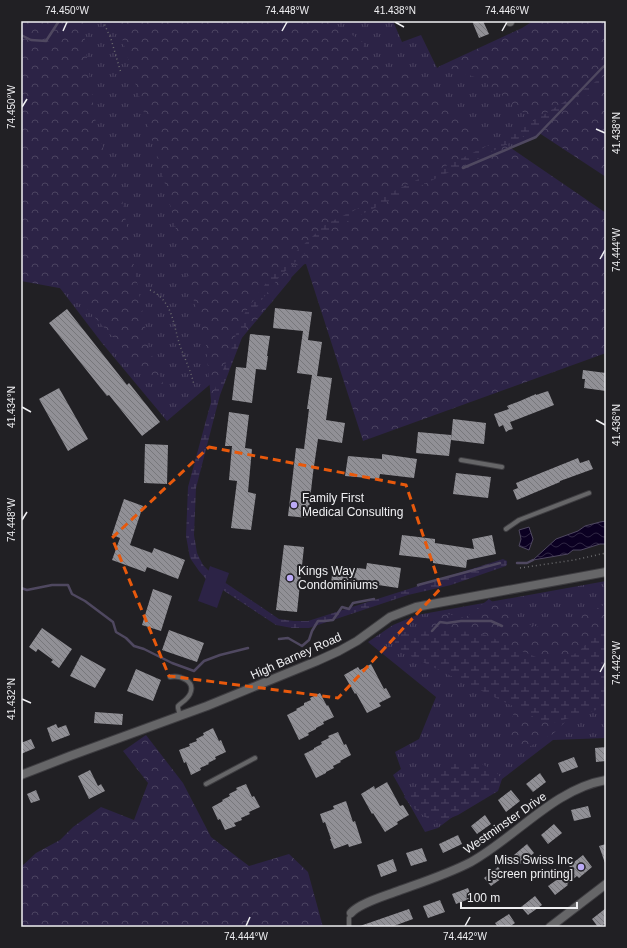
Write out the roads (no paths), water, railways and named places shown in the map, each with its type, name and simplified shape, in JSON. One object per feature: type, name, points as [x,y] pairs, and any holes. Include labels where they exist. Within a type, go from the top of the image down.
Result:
[{"type":"street","name":"High Barney Road","points":[[21,775],[207,706],[339,652],[390,618],[416,606],[606,572]]},
{"type":"street","name":"Westminster Drive","points":[[351,913],[357,908],[376,899],[455,870],[496,846],[566,795],[584,786],[606,780]]},
{"type":"street","points":[[550,927],[606,884]]},
{"type":"lane","points":[[461,460],[502,467]]},
{"type":"lane","points":[[506,529],[519,520],[589,493]]},
{"type":"lane","points":[[170,677],[176,676],[186,679],[191,688],[189,696],[178,706],[180,716]]},
{"type":"lane","points":[[206,784],[255,758]]},
{"type":"lane","points":[[349,927],[349,918],[351,913]]},
{"type":"water","points":[[606,521],[606,544],[600,544],[581,550],[573,550],[568,554],[533,560],[556,539],[578,531],[585,526]]},
{"type":"water","points":[[529,527],[533,539],[529,550],[519,546],[521,539],[519,530]]},
{"type":"waterway","points":[[21,35],[31,40],[46,41],[59,21],[66,21]]},
{"type":"waterway","points":[[463,168],[536,137],[606,65]]},
{"type":"waterway","points":[[517,563],[527,563],[533,560]]},
{"type":"waterway","points":[[418,585],[500,563]]},
{"type":"waterway","points":[[21,588],[27,590],[52,585],[68,585],[72,594],[85,601],[113,622],[116,632],[126,638],[134,646],[194,671],[204,661],[220,655],[248,648]]},
{"type":"waterway","points":[[279,639],[288,638],[302,646],[309,640],[318,621],[333,620],[342,607],[349,609],[353,603],[374,599]]},
{"type":"waterway","points":[[432,631],[440,622],[491,621],[502,626]]},
{"type":"place","name":"Family First Medical Consulting","points":[[294,505]]},
{"type":"place","name":"Kings Way Condominiums","points":[[290,578]]},
{"type":"place","name":"Miss Swiss Inc [screen printing]","points":[[581,867]]}]
